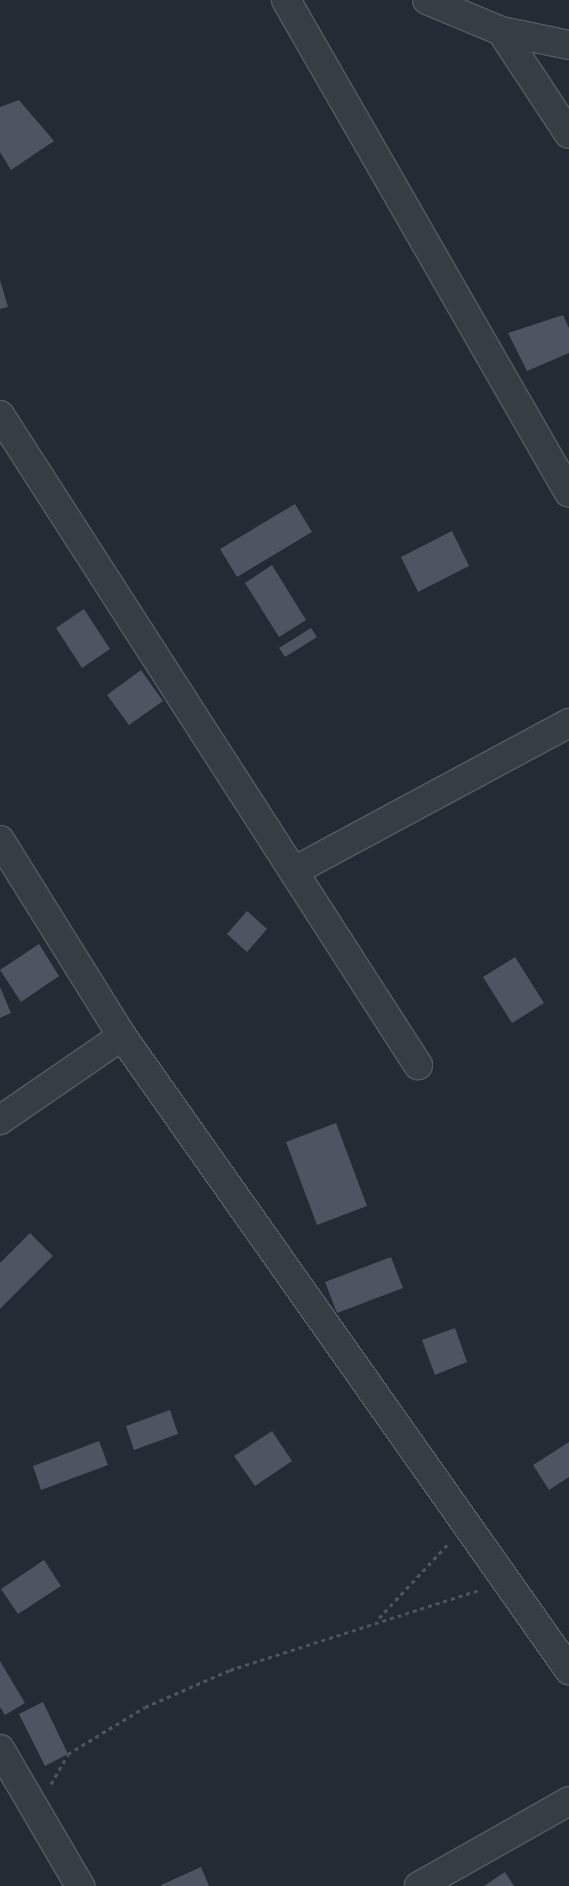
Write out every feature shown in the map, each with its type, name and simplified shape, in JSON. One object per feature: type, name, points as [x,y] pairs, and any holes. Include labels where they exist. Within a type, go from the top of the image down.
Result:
[{"type":"street","points":[[286,0],[569,493]]},
{"type":"street","points":[[427,0],[501,31],[569,45]]},
{"type":"street","points":[[501,31],[569,134]]},
{"type":"street","points":[[0,415],[296,870],[418,1065]]},
{"type":"street","points":[[296,870],[569,723]]},
{"type":"street","points":[[0,840],[122,1036],[569,1670]]},
{"type":"street","points":[[0,1120],[122,1036]]},
{"type":"street","points":[[0,1749],[80,1886]]},
{"type":"street","points":[[419,1886],[569,1801]]},
{"type":"path","points":[[377,1620],[466,1524]]},
{"type":"path","points":[[36,1810],[68,1754],[146,1707],[230,1670],[377,1620],[506,1581]]},
{"type":"building","points":[[19,100],[54,141],[11,170],[0,152],[0,107]]},
{"type":"building","points":[[0,280],[8,307],[0,309]]},
{"type":"building","points":[[563,315],[569,328],[569,353],[527,371],[508,333]]},
{"type":"building","points":[[295,504],[312,532],[237,577],[220,549]]},
{"type":"building","points":[[452,531],[469,566],[418,592],[401,557]]},
{"type":"building","points":[[272,565],[306,620],[279,637],[245,583]]},
{"type":"building","points":[[84,609],[110,649],[82,668],[56,628]]},
{"type":"building","points":[[311,628],[317,637],[285,657],[279,648]]},
{"type":"building","points":[[141,670],[163,701],[129,725],[107,695]]},
{"type":"building","points":[[247,911],[267,929],[247,952],[227,934]]},
{"type":"building","points":[[39,944],[59,976],[21,1002],[0,970]]},
{"type":"building","points":[[515,957],[544,1003],[512,1023],[483,977]]},
{"type":"building","points":[[0,987],[11,1013],[0,1018]]},
{"type":"building","points":[[336,1123],[367,1206],[317,1225],[286,1142]]},
{"type":"building","points":[[30,1233],[53,1256],[0,1309],[0,1263]]},
{"type":"building","points":[[391,1257],[403,1288],[337,1313],[325,1282]]},
{"type":"building","points":[[455,1328],[467,1362],[435,1375],[422,1340]]},
{"type":"building","points":[[170,1410],[178,1434],[134,1450],[126,1426]]},
{"type":"building","points":[[272,1431],[292,1461],[255,1486],[234,1456]]},
{"type":"building","points":[[99,1441],[108,1465],[41,1490],[33,1466]]},
{"type":"building","points":[[569,1442],[569,1477],[549,1490],[533,1465]]},
{"type":"building","points":[[44,1560],[61,1586],[18,1614],[1,1589]]},
{"type":"building","points":[[0,1661],[25,1703],[5,1715],[0,1707]]},
{"type":"building","points":[[43,1702],[68,1754],[45,1766],[19,1714]]},
{"type":"building","points":[[201,1867],[209,1886],[161,1886],[161,1885]]},
{"type":"building","points":[[505,1872],[514,1886],[484,1886]]}]
